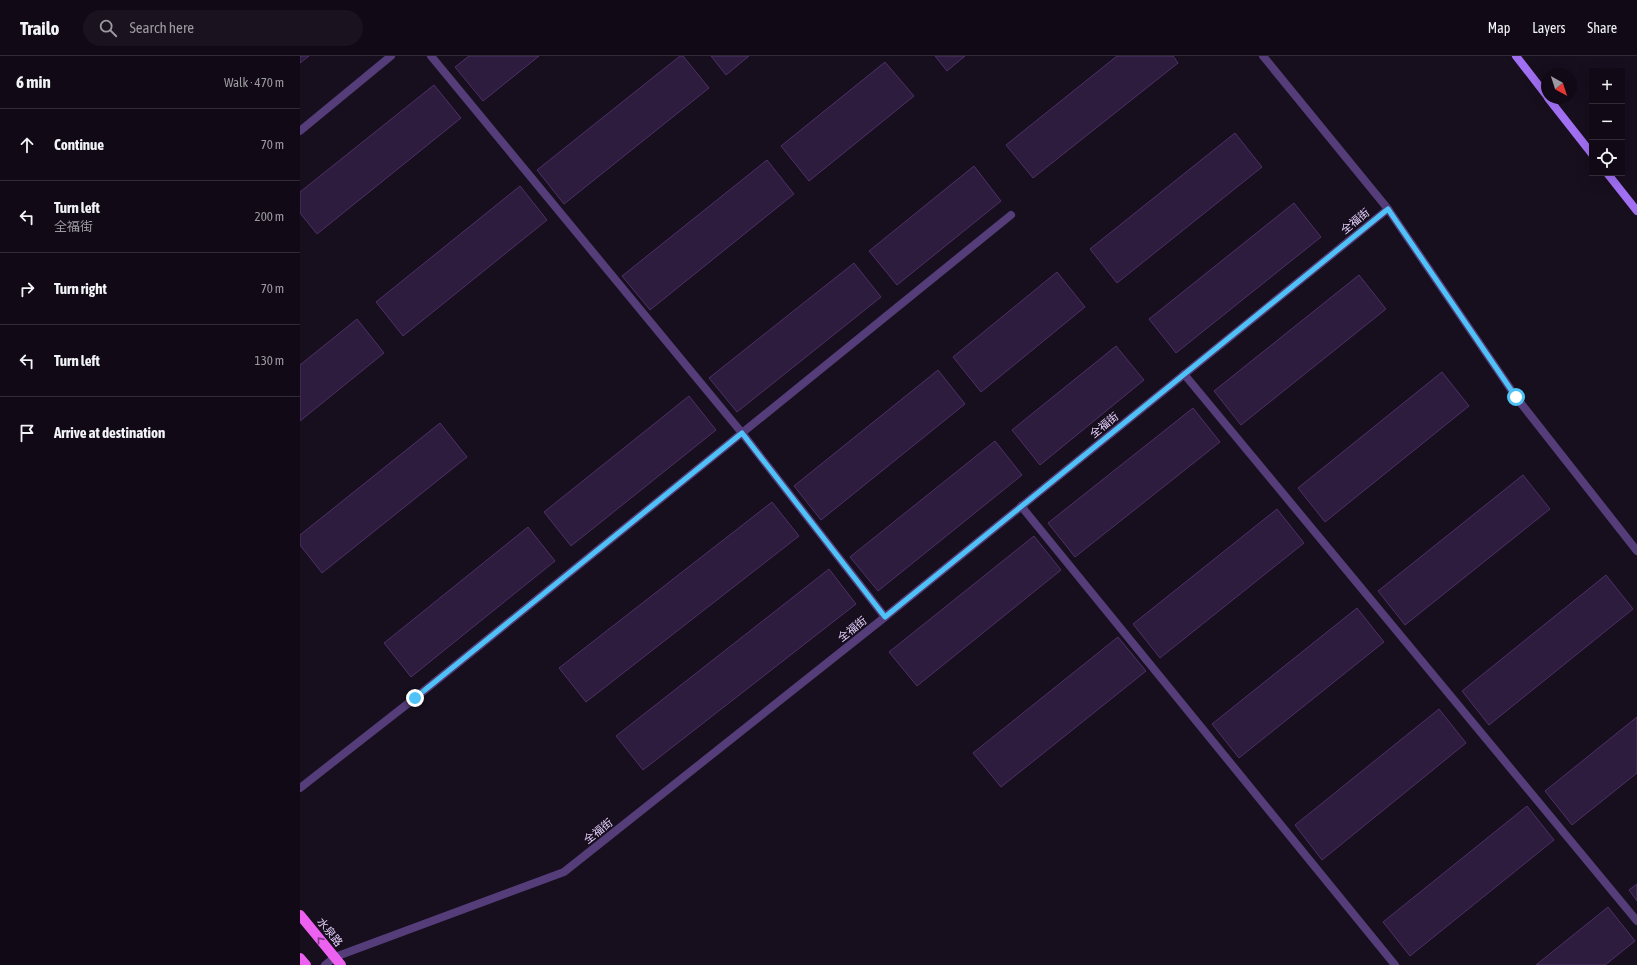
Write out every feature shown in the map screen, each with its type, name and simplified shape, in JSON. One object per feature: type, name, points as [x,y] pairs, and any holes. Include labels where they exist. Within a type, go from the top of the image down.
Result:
[{"type":"main road","name":"水泉路","points":[[300,915],[338,961]]},
{"type":"main road","points":[[300,958],[306,965]]},
{"type":"street","points":[[300,131],[392,56]]},
{"type":"street","points":[[431,56],[742,433],[885,617]]},
{"type":"street","points":[[1263,56],[1388,209],[1516,397],[1637,551]]},
{"type":"street","points":[[1516,56],[1541,88]]},
{"type":"street","points":[[1553,104],[1589,150]]},
{"type":"street","points":[[1609,176],[1637,211]]},
{"type":"street","name":"全福街","points":[[325,965],[564,872],[885,617],[1388,209]]},
{"type":"street","points":[[300,788],[415,698],[1011,215]]},
{"type":"street","points":[[1184,374],[1637,921]]},
{"type":"street","points":[[1021,506],[1395,965]]},
{"type":"building","points":[[300,56],[309,56],[300,63]]},
{"type":"building","points":[[469,56],[539,56],[483,101],[455,67]]},
{"type":"building","points":[[680,56],[683,56],[709,88],[564,204],[537,170]]},
{"type":"building","points":[[711,56],[749,56],[726,75]]},
{"type":"building","points":[[935,56],[965,56],[947,71]]},
{"type":"building","points":[[1117,56],[1173,56],[1178,63],[1033,178],[1006,145]]},
{"type":"building","points":[[885,62],[914,96],[809,181],[781,146]]},
{"type":"building","points":[[434,85],[461,118],[317,234],[300,213],[300,192]]},
{"type":"building","points":[[1235,133],[1262,167],[1117,283],[1090,249]]},
{"type":"building","points":[[767,160],[794,194],[650,310],[622,276]]},
{"type":"building","points":[[974,166],[1001,201],[897,285],[869,251]]},
{"type":"building","points":[[520,186],[547,220],[403,336],[376,302]]},
{"type":"building","points":[[1294,203],[1321,237],[1176,353],[1149,319]]},
{"type":"building","points":[[854,263],[881,297],[737,412],[709,378]]},
{"type":"building","points":[[1057,272],[1085,307],[981,392],[953,357]]},
{"type":"building","points":[[1359,275],[1386,309],[1241,425],[1214,391]]},
{"type":"building","points":[[357,319],[384,353],[300,421],[300,365]]},
{"type":"building","points":[[1116,346],[1144,380],[1040,465],[1012,430]]},
{"type":"building","points":[[938,370],[965,404],[821,520],[794,486]]},
{"type":"building","points":[[1442,372],[1469,406],[1325,522],[1298,488]]},
{"type":"building","points":[[689,396],[716,430],[571,546],[544,512]]},
{"type":"building","points":[[1193,408],[1220,442],[1075,557],[1048,523]]},
{"type":"building","points":[[440,423],[467,457],[322,573],[300,545],[300,535]]},
{"type":"building","points":[[995,441],[1022,475],[878,591],[850,557]]},
{"type":"building","points":[[1523,475],[1550,509],[1405,625],[1378,591]]},
{"type":"building","points":[[772,502],[799,536],[586,702],[559,668]]},
{"type":"building","points":[[1277,509],[1304,543],[1160,658],[1133,624]]},
{"type":"building","points":[[528,527],[555,561],[411,677],[384,643]]},
{"type":"building","points":[[1034,536],[1061,570],[917,686],[889,652]]},
{"type":"building","points":[[829,569],[856,604],[643,770],[616,736]]},
{"type":"building","points":[[1606,575],[1633,609],[1489,725],[1462,691]]},
{"type":"building","points":[[1357,608],[1384,642],[1239,758],[1212,724]]},
{"type":"building","points":[[1118,637],[1146,671],[1001,787],[973,753]]},
{"type":"building","points":[[1439,709],[1466,743],[1322,860],[1295,825]]},
{"type":"building","points":[[1637,717],[1637,773],[1572,825],[1545,791]]},
{"type":"building","points":[[1527,806],[1554,840],[1410,956],[1383,922]]},
{"type":"building","points":[[1637,884],[1637,901],[1629,890]]},
{"type":"building","points":[[1608,907],[1635,941],[1605,965],[1536,965]]},
{"type":"route","points":[[415,698],[742,433],[885,617],[1388,209],[1516,397]]}]
